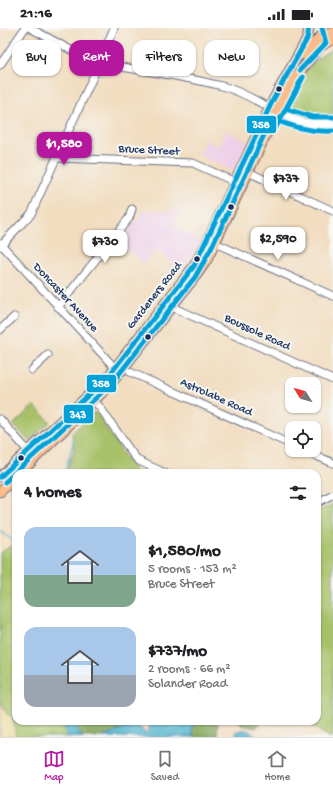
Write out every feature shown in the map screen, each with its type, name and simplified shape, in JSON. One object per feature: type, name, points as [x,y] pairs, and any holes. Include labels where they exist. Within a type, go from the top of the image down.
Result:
[{"type":"main road","name":"Gardeners Road","points":[[25,469],[110,385],[202,268],[248,172],[294,60],[307,39],[309,28]]},
{"type":"main road","points":[[294,60],[302,56],[327,36],[315,28]]},
{"type":"main road","name":"Gardeners Road","points":[[0,478],[73,410],[115,368],[197,262],[235,182],[273,110],[296,74],[327,36]]},
{"type":"main road","name":"Gardeners Road","points":[[0,492],[12,481]]},
{"type":"street","points":[[0,65],[25,28]]},
{"type":"street","points":[[30,28],[69,50]]},
{"type":"street","points":[[110,40],[114,28]]},
{"type":"street","points":[[124,66],[222,86],[292,120],[332,126]]},
{"type":"street","points":[[0,244],[31,214],[57,158],[91,76]]},
{"type":"street","name":"Bruce Street","points":[[57,158],[193,164],[235,182]]},
{"type":"street","points":[[248,172],[333,211]]},
{"type":"street","points":[[58,307],[129,218],[132,209]]},
{"type":"street","points":[[215,243],[333,296]]},
{"type":"street","name":"Doncaster Avenue","points":[[0,244],[115,368]]},
{"type":"street","name":"Boussole Road","points":[[172,307],[333,380]]},
{"type":"street","points":[[0,330],[14,317]]},
{"type":"street","points":[[32,370],[48,355]]},
{"type":"street","name":"Astrolabe Road","points":[[130,372],[285,442]]},
{"type":"street","points":[[73,410],[87,402],[94,402],[99,406],[134,456],[158,469]]},
{"type":"street","points":[[0,419],[28,451]]},
{"type":"street","points":[[319,457],[333,464]]},
{"type":"street","points":[[321,501],[333,494]]},
{"type":"shaded area","points":[[226,131],[247,141],[233,171],[199,155],[206,140],[219,146]]},
{"type":"shaded area","points":[[180,210],[173,226],[201,240],[182,271],[157,250],[145,264],[118,243],[144,211]]},
{"type":"green space","points":[[333,49],[333,117],[306,118],[292,114],[288,111],[286,106],[299,81],[318,59]]},
{"type":"green space","points":[[34,405],[50,422],[29,441],[13,425]]},
{"type":"green space","points":[[94,412],[96,413],[133,469],[67,469],[74,450],[72,433]]},
{"type":"green space","points":[[333,504],[333,737],[329,737],[310,725],[321,725],[321,510]]},
{"type":"green space","points":[[12,546],[12,725],[80,725],[83,737],[0,737],[0,553]]},
{"type":"green space","points":[[75,725],[99,725],[100,728],[106,725],[129,725],[102,737],[82,737]]},
{"type":"green space","points":[[192,725],[218,725],[217,737],[193,737]]},
{"type":"green space","points":[[241,725],[259,725],[256,728]]},
{"type":"sand","points":[[0,701],[7,714],[11,716],[16,737],[0,737]]},
{"type":"water","points":[[63,725],[75,725],[82,737],[67,737]]},
{"type":"water","points":[[134,725],[138,725],[144,732],[148,733],[149,725],[192,725],[193,737],[102,737]]},
{"type":"water","points":[[243,729],[249,731],[257,737],[237,737],[235,732]]},
{"type":"waterway","points":[[66,469],[74,439]]},
{"type":"waterway","points":[[0,531],[12,540]]},
{"type":"transit line","name":"358","points":[[0,477],[107,378],[194,266],[273,100],[307,39],[309,28]]},
{"type":"transit line","name":"358","points":[[300,70],[326,43],[322,28]]},
{"type":"transit line","name":"343","points":[[276,127],[303,77]]},
{"type":"transit line","points":[[303,77],[286,109],[312,117],[333,117]]},
{"type":"transit line","name":"343","points":[[19,469],[112,383],[195,277],[211,249],[272,118],[302,129],[333,131]]},
{"type":"transit line","name":"343","points":[[5,482],[12,476]]}]
